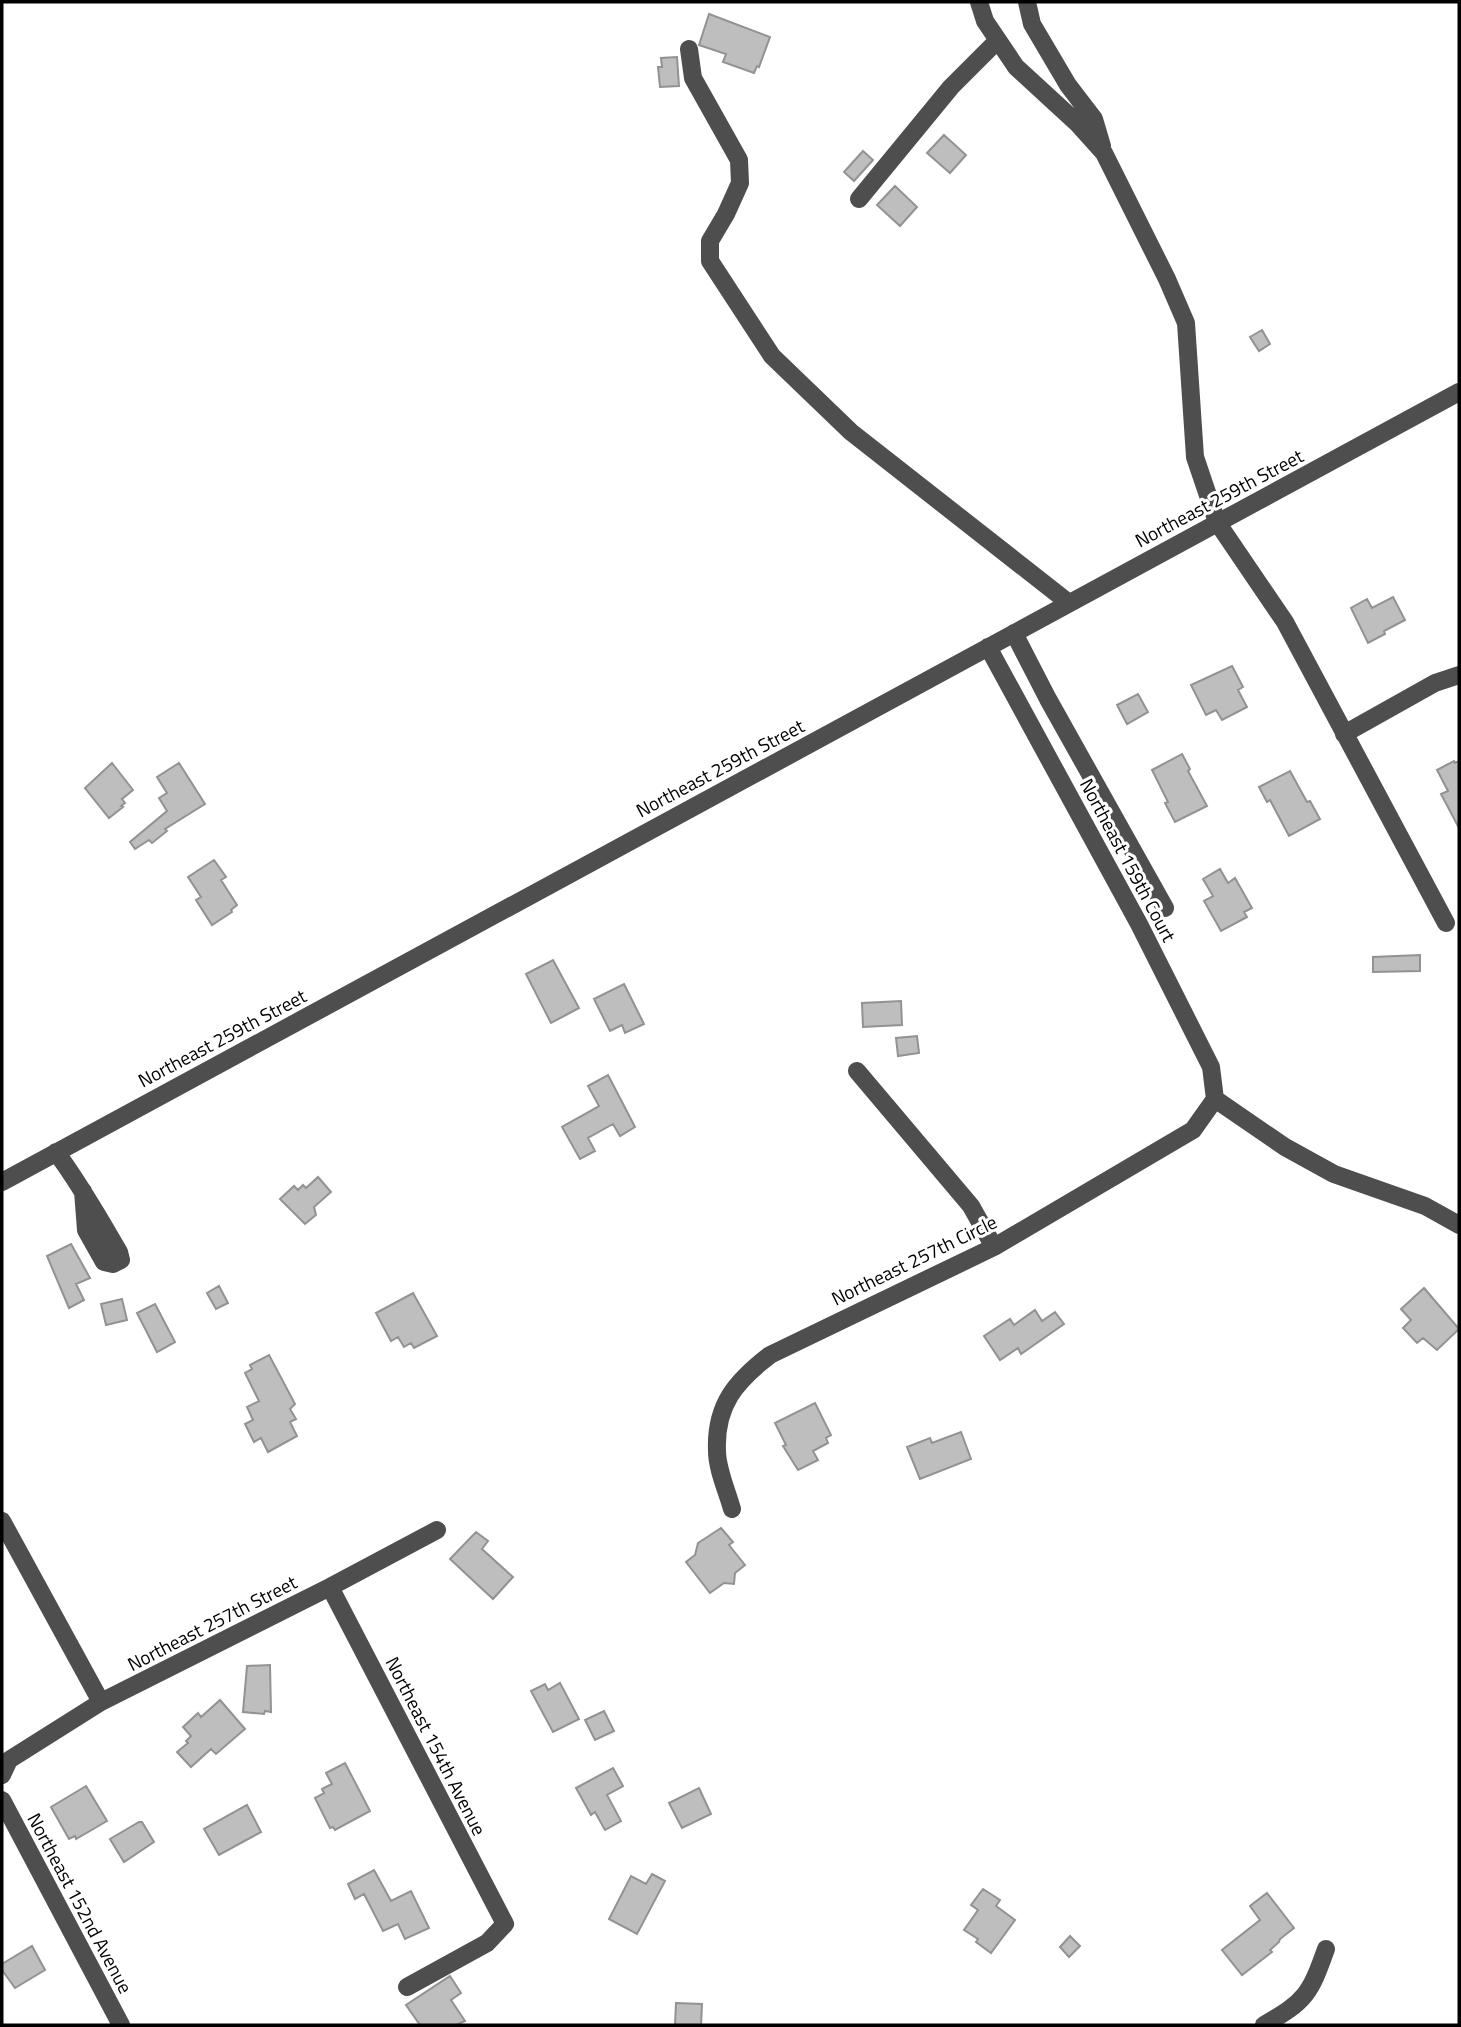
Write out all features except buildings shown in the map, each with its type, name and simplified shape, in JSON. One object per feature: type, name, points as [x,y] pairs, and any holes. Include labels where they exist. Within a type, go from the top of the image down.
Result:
[{"type":"street","points":[[979,2],[985,20],[1016,67],[1077,123],[1104,153]]},
{"type":"street","points":[[1027,2],[1032,24],[1068,85],[1094,120],[1104,153],[1186,323],[1195,457],[1217,522],[1285,622],[1446,923]]},
{"type":"street","points":[[859,199],[951,87],[998,40]]},
{"type":"street","points":[[688,49],[692,78],[739,160],[740,183],[726,214],[709,241],[710,261],[772,356],[851,432],[1069,603]]},
{"type":"street","name":"Northeast 259th Street","points":[[2,1182],[1459,392]]},
{"type":"street","points":[[1014,633],[1165,908]]},
{"type":"street","name":"Northeast 159th Court","points":[[988,648],[1139,924],[1211,1067],[1215,1099]]},
{"type":"street","points":[[1344,734],[1435,683],[1459,675]]},
{"type":"street","points":[[857,1071],[971,1206],[993,1247]]},
{"type":"street","points":[[1215,1099],[1285,1146],[1334,1174],[1425,1206],[1459,1225]]},
{"type":"street","name":"Northeast 257th Circle","points":[[732,1509],[717,1452],[721,1412],[744,1375],[781,1349],[993,1247],[1193,1130],[1215,1099]]},
{"type":"street","points":[[56,1152],[83,1191]]},
{"type":"street","points":[[2,1521],[101,1702]]},
{"type":"street","name":"Northeast 257th Street","points":[[6,1768],[101,1702],[437,1530]]},
{"type":"street","name":"Northeast 154th Avenue","points":[[330,1587],[505,1924],[487,1943],[407,1986]]},
{"type":"street","name":"Northeast 152nd Avenue","points":[[2,1800],[121,2025]]},
{"type":"street","points":[[1264,2025],[1294,2008],[1313,1984],[1325,1949]]}]
